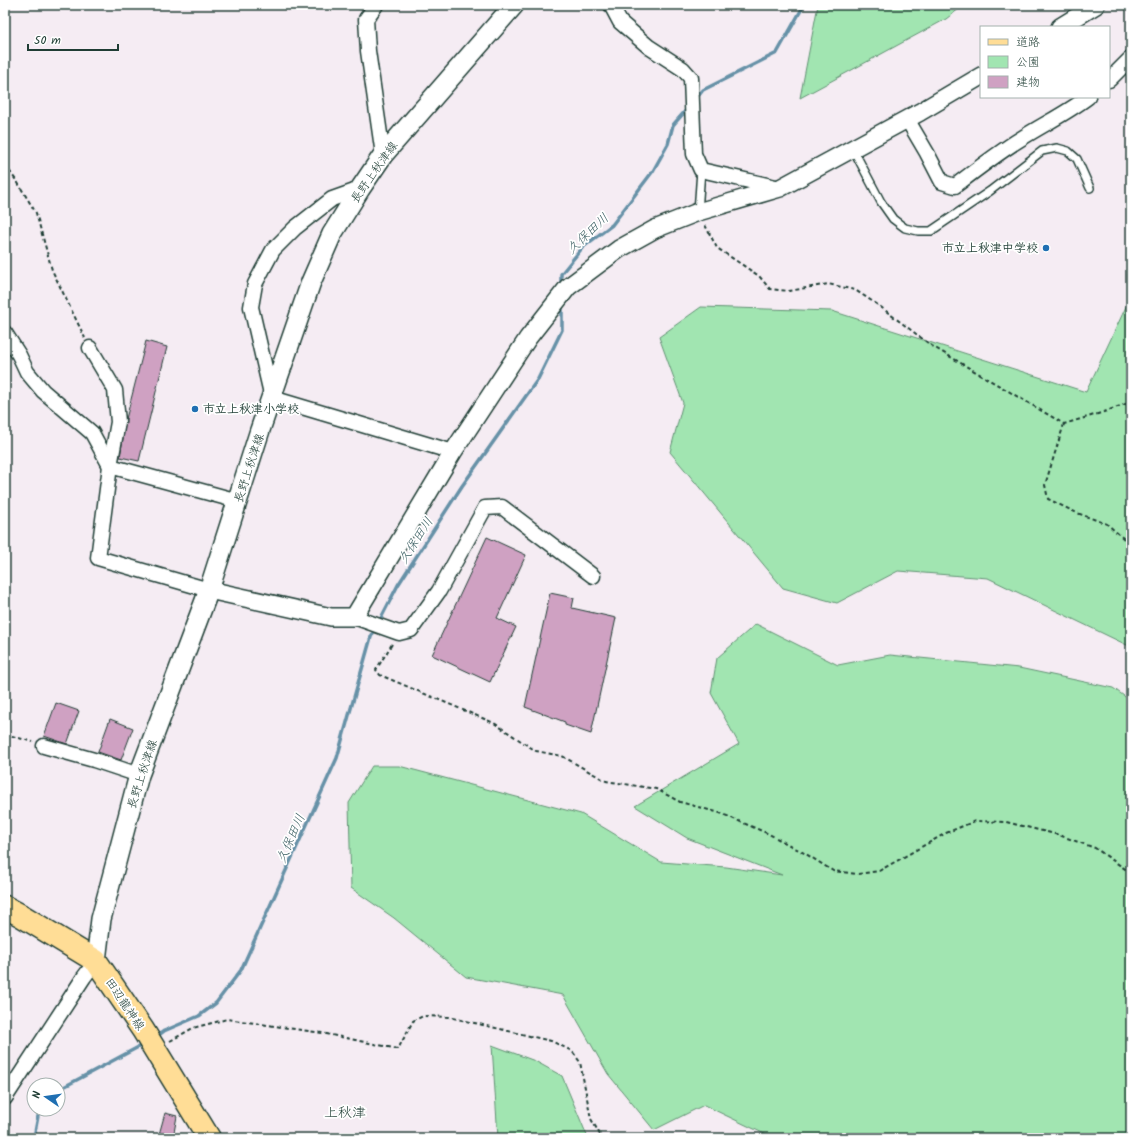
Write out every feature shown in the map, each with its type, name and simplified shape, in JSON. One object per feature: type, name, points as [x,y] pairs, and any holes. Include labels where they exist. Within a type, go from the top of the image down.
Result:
[{"type":"main road","name":"長野上秋津線","points":[[96,961],[100,918],[139,775],[209,590],[311,282],[332,234],[383,155],[514,5]]},
{"type":"main road","name":"田辺龍神線","points":[[5,907],[96,961],[143,1030],[209,1138]]},
{"type":"street","points":[[376,5],[366,19],[368,51],[383,155]]},
{"type":"street","points":[[611,5],[620,22],[649,47],[683,69],[691,78],[694,154],[701,170],[780,188]]},
{"type":"street","points":[[1062,26],[1096,5]]},
{"type":"street","points":[[1110,79],[1131,58]]},
{"type":"street","points":[[354,617],[453,452],[528,338],[568,287],[619,249],[655,229],[698,212],[780,188],[907,120],[980,77]]},
{"type":"street","points":[[907,120],[928,153],[942,182],[955,186],[1012,144],[1063,115],[1087,98]]},
{"type":"street","points":[[360,189],[332,199],[295,228],[273,250],[255,284],[251,307],[272,398],[453,452]]},
{"type":"street","points":[[5,333],[19,355],[27,372],[43,391],[92,433],[110,466],[238,501]]},
{"type":"street","points":[[90,348],[115,390],[118,422],[110,466],[98,558],[209,590],[331,617],[354,617],[399,633],[411,630],[439,591],[485,508],[502,507],[593,576]]},
{"type":"street","points":[[44,746],[94,760],[139,775]]},
{"type":"street","points":[[5,1098],[96,961]]},
{"type":"lane","points":[[853,149],[881,202],[893,219],[905,228],[918,231],[931,231],[990,191],[1042,151],[1057,148],[1068,151],[1077,159],[1090,188]]},
{"type":"lane","points":[[698,212],[701,170]]},
{"type":"path","points":[[5,165],[36,213],[52,270],[90,348]]},
{"type":"path","points":[[698,212],[717,248],[759,276],[770,289],[789,291],[828,284],[854,290],[878,305],[932,346],[1064,424],[1102,413],[1131,402]]},
{"type":"path","points":[[1064,424],[1045,485],[1048,499],[1077,513],[1107,524],[1123,538],[1131,549]]},
{"type":"path","points":[[399,633],[376,670],[380,675],[494,723],[536,751],[562,756],[606,781],[656,789],[680,802],[720,813],[769,834],[806,854],[833,871],[858,874],[879,871],[946,833],[975,822],[1006,822],[1059,835],[1095,848],[1131,873]]},
{"type":"path","points":[[5,734],[44,746]]},
{"type":"path","points":[[154,1049],[192,1028],[227,1020],[322,1033],[398,1048],[414,1021],[423,1016],[449,1018],[551,1041],[572,1051],[580,1062],[591,1119],[602,1138]]},
{"type":"green space","points":[[818,5],[964,5],[946,19],[800,98]]},
{"type":"green space","points":[[1131,296],[1131,647],[988,578],[898,571],[837,603],[783,588],[670,452],[683,403],[659,337],[701,307],[832,311],[1086,392]]},
{"type":"green space","points":[[756,624],[838,665],[890,655],[1019,668],[1113,688],[1131,701],[1131,1138],[773,1138],[704,1105],[654,1130],[608,1074],[563,995],[466,977],[394,918],[351,888],[349,803],[372,766],[399,766],[581,814],[661,862],[726,867],[782,875],[687,838],[635,806],[739,744],[711,693],[717,658]]},
{"type":"green space","points":[[492,1045],[535,1061],[562,1076],[588,1138],[498,1138]]},
{"type":"building","points":[[146,341],[167,347],[139,461],[120,457],[126,419]]},
{"type":"building","points":[[487,537],[526,555],[497,618],[516,627],[490,682],[432,655]]},
{"type":"building","points":[[550,593],[574,598],[572,608],[616,618],[591,734],[565,725],[565,722],[525,707]]},
{"type":"building","points":[[56,703],[79,711],[67,744],[44,736]]},
{"type":"building","points":[[110,719],[133,728],[121,760],[98,752]]},
{"type":"building","points":[[165,1113],[177,1116],[173,1138],[158,1138]]},
{"type":"waterway","name":"久保田川","points":[[696,99],[703,90],[777,53],[804,5]]},
{"type":"waterway","name":"久保田川","points":[[561,287],[561,274],[583,247],[612,225],[653,171],[668,144],[673,125],[688,108]]},
{"type":"waterway","name":"久保田川","points":[[379,622],[398,585],[462,486],[538,379],[562,330],[562,305]]},
{"type":"waterway","name":"久保田川","points":[[156,1037],[164,1031],[199,1016],[216,1003],[241,970],[337,758],[371,637],[375,629]]},
{"type":"waterway","name":"久保田川","points":[[66,1086],[144,1044]]},
{"type":"waterway","name":"久保田川","points":[[36,1138],[35,1132],[38,1117]]},
{"type":"place","name":"市立上秋津中学校","points":[[1046,248]]},
{"type":"place","name":"市立上秋津小学校","points":[[195,409]]},
{"type":"district","name":"上秋津","points":[[345,1112]]}]
